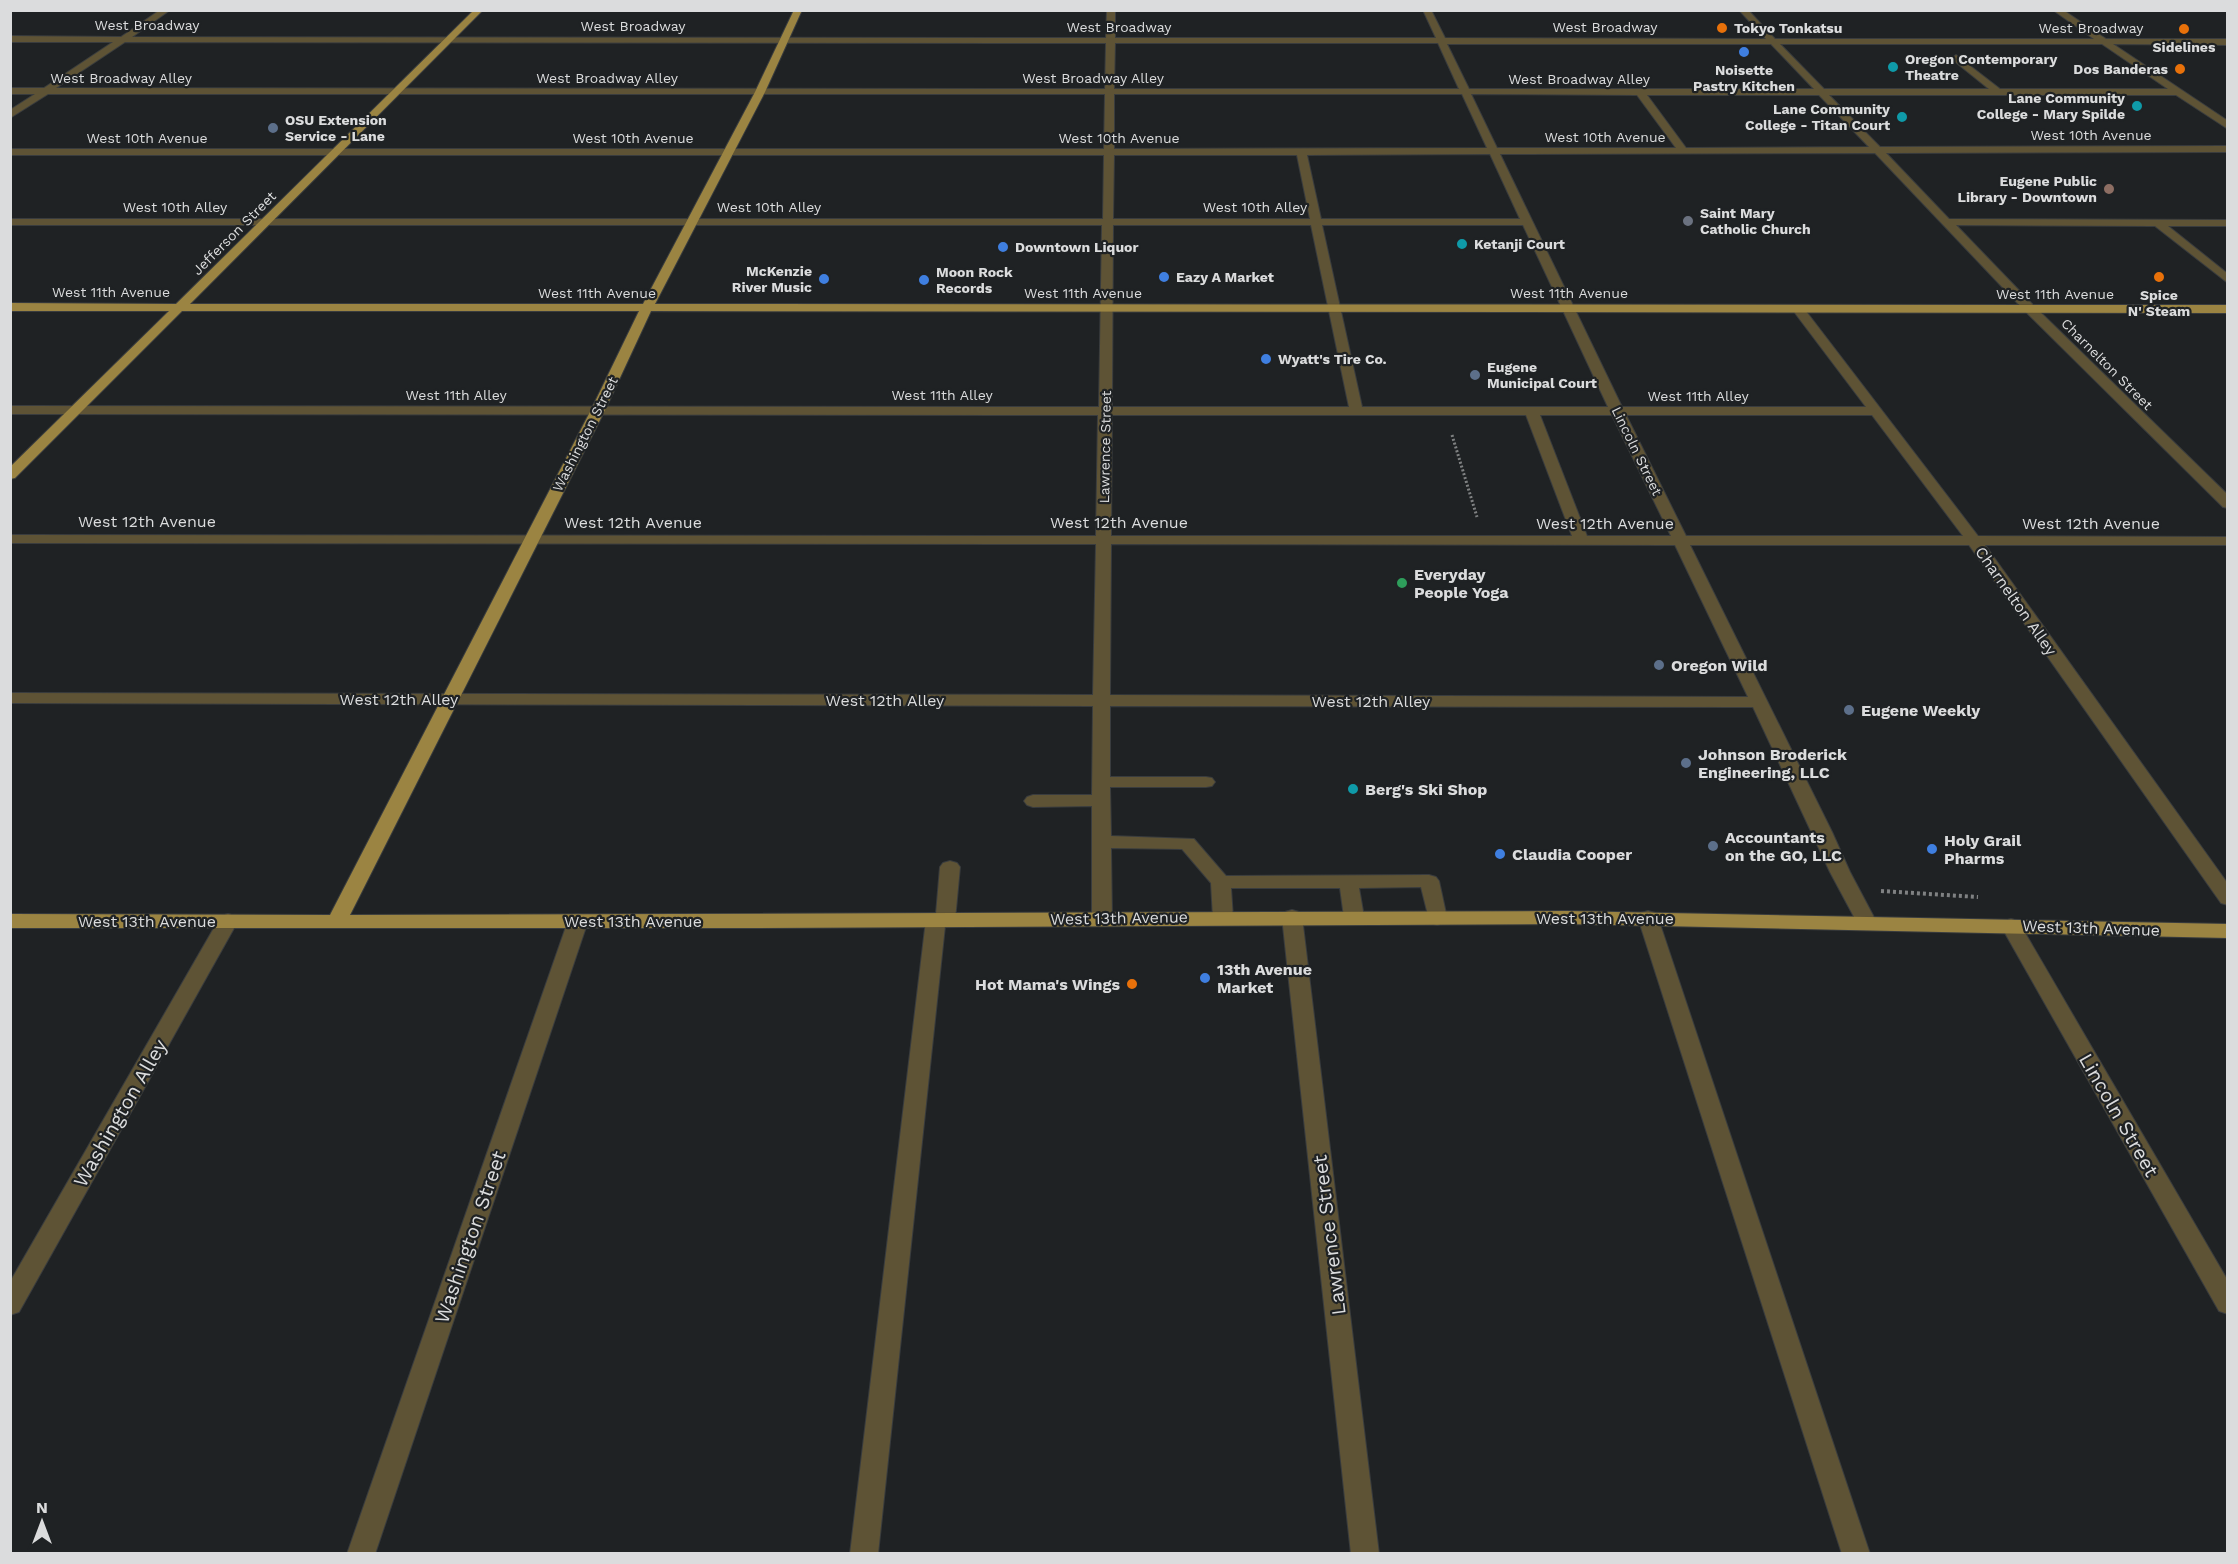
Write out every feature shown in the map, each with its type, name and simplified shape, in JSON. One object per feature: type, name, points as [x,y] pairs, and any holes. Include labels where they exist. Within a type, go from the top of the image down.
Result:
[{"type":"main road","name":"Jefferson Street","points":[[10,475],[479,10]]},
{"type":"main road","name":"Washington Street","points":[[337,920],[598,410],[647,308],[730,152],[798,10]]},
{"type":"main road","name":"West 11th Avenue","points":[[10,307],[2228,309]]},
{"type":"main road","name":"West 13th Avenue","points":[[10,921],[940,920],[1354,916],[1648,918],[2011,926],[2122,931],[2228,931]]},
{"type":"street","points":[[10,115],[166,10]]},
{"type":"street","name":"Lawrence Street","points":[[1102,919],[1101,700],[1111,10]]},
{"type":"street","name":"Lincoln Street","points":[[1427,10],[1567,308],[1840,872],[1867,923]]},
{"type":"street","name":"Charnelton Street","points":[[1743,10],[2030,309],[2228,504]]},
{"type":"street","points":[[2057,10],[2228,126]]},
{"type":"street","name":"West Broadway","points":[[10,39],[2228,42]]},
{"type":"street","points":[[1956,58],[1997,91]]},
{"type":"street","name":"West Broadway Alley","points":[[10,91],[2176,92]]},
{"type":"street","points":[[1641,93],[1683,150]]},
{"type":"street","name":"West 10th Avenue","points":[[10,152],[2228,149]]},
{"type":"street","points":[[1301,152],[1356,410]]},
{"type":"street","name":"West 10th Alley","points":[[10,222],[1527,222]]},
{"type":"street","points":[[1947,222],[2228,223]]},
{"type":"street","points":[[2158,223],[2228,280]]},
{"type":"street","name":"Charnelton Alley","points":[[1798,309],[1974,541],[2228,898]]},
{"type":"street","name":"West 11th Alley","points":[[10,410],[1874,411]]},
{"type":"street","points":[[1531,410],[1581,540]]},
{"type":"street","name":"West 12th Avenue","points":[[10,539],[2228,541]]},
{"type":"street","name":"West 12th Alley","points":[[10,698],[1759,702]]},
{"type":"street","points":[[1034,801],[1102,791],[1206,782]]},
{"type":"street","points":[[1102,842],[1187,843],[1221,882],[1223,918]]},
{"type":"street","points":[[864,1554],[940,920],[950,867]]},
{"type":"street","points":[[1221,882],[1429,881],[1437,918]]},
{"type":"street","points":[[1349,882],[1354,916]]},
{"type":"street","name":"Lawrence Street","points":[[1292,917],[1365,1554]]},
{"type":"street","points":[[1648,918],[1856,1554]]},
{"type":"street","name":"Washington Alley","points":[[10,1305],[228,921]]},
{"type":"street","name":"Washington Street","points":[[361,1554],[578,921]]},
{"type":"street","name":"Lincoln Street","points":[[2011,926],[2228,1304]]},
{"type":"path","points":[[1444,410],[1484,540]]},
{"type":"place","name":"Tokyo Tonkatsu","points":[[1722,28]]},
{"type":"place","name":"Sidelines","points":[[2184,29]]},
{"type":"place","name":"Noisette Pastry Kitchen","points":[[1744,52]]},
{"type":"place","name":"Oregon Contemporary Theatre","points":[[1893,67]]},
{"type":"place","name":"Dos Banderas","points":[[2180,69]]},
{"type":"place","name":"Lane Community College - Mary Spilde","points":[[2137,106]]},
{"type":"place","name":"Lane Community College - Titan Court","points":[[1902,117]]},
{"type":"place","name":"OSU Extension Service - Lane","points":[[273,128]]},
{"type":"place","name":"Eugene Public Library - Downtown","points":[[2109,189]]},
{"type":"place","name":"Saint Mary Catholic Church","points":[[1688,221]]},
{"type":"place","name":"Ketanji Court","points":[[1462,244]]},
{"type":"place","name":"Downtown Liquor","points":[[1003,247]]},
{"type":"place","name":"Eazy A Market","points":[[1164,277]]},
{"type":"place","name":"Spice N' Steam","points":[[2159,277]]},
{"type":"place","name":"McKenzie River Music","points":[[824,279]]},
{"type":"place","name":"Moon Rock Records","points":[[924,280]]},
{"type":"place","name":"Wyatt's Tire Co.","points":[[1266,359]]},
{"type":"place","name":"Eugene Municipal Court","points":[[1475,375]]},
{"type":"place","name":"Everyday People Yoga","points":[[1402,583]]},
{"type":"place","name":"Oregon Wild","points":[[1659,665]]},
{"type":"place","name":"Eugene Weekly","points":[[1849,710]]},
{"type":"place","name":"Johnson Broderick Engineering, LLC","points":[[1686,763]]},
{"type":"place","name":"Berg's Ski Shop","points":[[1353,789]]},
{"type":"place","name":"Accountants on the GO, LLC","points":[[1713,846]]},
{"type":"place","name":"Holy Grail Pharms","points":[[1932,849]]},
{"type":"place","name":"Claudia Cooper","points":[[1500,854]]},
{"type":"place","name":"13th Avenue Market","points":[[1205,978]]},
{"type":"place","name":"Hot Mama's Wings","points":[[1132,984]]}]
